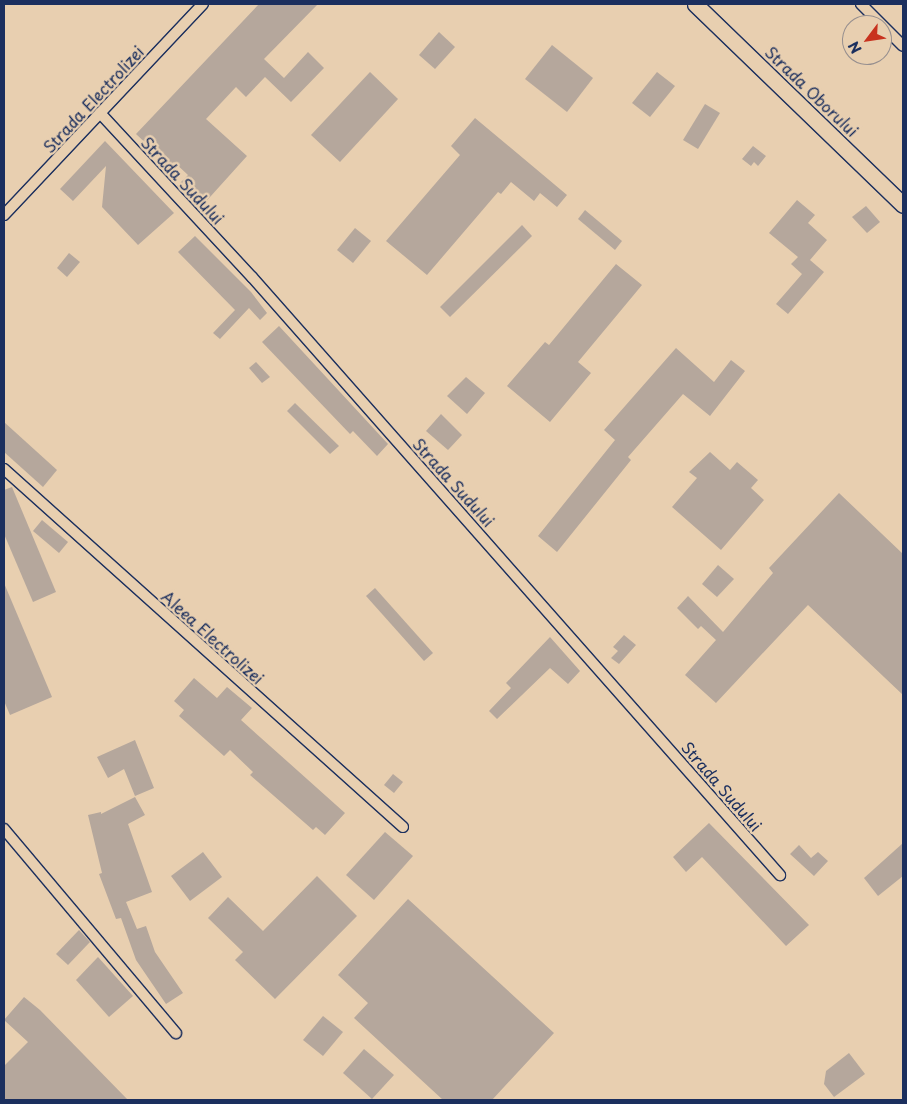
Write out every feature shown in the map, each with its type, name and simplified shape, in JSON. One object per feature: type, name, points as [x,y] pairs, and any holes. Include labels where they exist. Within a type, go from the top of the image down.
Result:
[{"type":"main road","name":"Strada Oborului","points":[[695,4],[903,205]]},
{"type":"street","name":"Strada Electrolizei","points":[[4,215],[203,4]]},
{"type":"street","points":[[861,4],[903,46]]},
{"type":"street","name":"Strada Sudului","points":[[100,114],[259,284],[780,875]]},
{"type":"street","name":"Aleea Electrolizei","points":[[4,469],[403,827]]},
{"type":"street","points":[[4,829],[176,1033]]},
{"type":"building","points":[[259,4],[318,4],[264,59],[284,78],[308,52],[324,68],[291,102],[265,77],[246,97],[236,87],[206,119],[247,156],[201,207],[177,186],[188,175],[174,162],[170,166],[136,134]]},
{"type":"building","points":[[439,32],[455,47],[435,69],[419,55]]},
{"type":"building","points":[[552,45],[593,78],[567,112],[525,79]]},
{"type":"building","points":[[370,72],[398,99],[340,162],[311,135]]},
{"type":"building","points":[[657,72],[675,86],[650,117],[632,103]]},
{"type":"building","points":[[705,104],[720,113],[698,149],[683,140]]},
{"type":"building","points":[[475,118],[567,195],[557,207],[540,193],[534,201],[511,182],[501,194],[498,192],[427,275],[386,241],[460,155],[451,146]]},
{"type":"building","points":[[105,141],[174,213],[138,245],[102,207],[106,166],[73,201],[60,189]]},
{"type":"building","points":[[753,146],[766,156],[758,166],[754,162],[751,166],[742,159]]},
{"type":"building","points":[[797,200],[815,215],[808,223],[827,240],[810,260],[824,272],[788,314],[776,304],[802,274],[791,264],[798,257],[769,233]]},
{"type":"building","points":[[866,206],[880,222],[867,233],[852,217]]},
{"type":"building","points":[[585,210],[622,241],[615,250],[578,219]]},
{"type":"building","points":[[522,225],[532,236],[450,317],[440,307]]},
{"type":"building","points":[[355,228],[371,241],[353,263],[337,250]]},
{"type":"building","points":[[195,236],[251,292],[267,313],[260,320],[249,308],[220,339],[213,333],[235,310],[178,252]]},
{"type":"building","points":[[69,253],[80,262],[67,277],[57,268]]},
{"type":"building","points":[[616,264],[642,285],[578,362],[591,373],[550,422],[507,386],[545,342],[549,345]]},
{"type":"building","points":[[279,326],[388,444],[377,456],[353,431],[350,434],[262,342]]},
{"type":"building","points":[[676,348],[714,382],[731,360],[745,371],[710,416],[683,394],[628,457],[631,460],[557,552],[538,536],[615,440],[604,430]]},
{"type":"building","points":[[256,362],[270,377],[262,383],[249,368]]},
{"type":"building","points":[[466,377],[485,393],[467,414],[447,396]]},
{"type":"building","points":[[295,403],[339,446],[330,454],[287,411]]},
{"type":"building","points":[[441,414],[462,435],[448,450],[426,431]]},
{"type":"building","points":[[4,422],[57,470],[43,487],[4,452]]},
{"type":"building","points":[[710,452],[730,470],[737,462],[758,480],[751,488],[764,500],[721,550],[672,507],[697,478],[689,472]]},
{"type":"building","points":[[12,487],[56,592],[33,602],[4,534],[4,490]]},
{"type":"building","points":[[839,493],[903,554],[903,695],[808,605],[716,703],[685,675],[716,640],[701,626],[698,629],[677,608],[688,596],[723,632],[773,573],[769,568]]},
{"type":"building","points":[[42,520],[68,542],[59,553],[33,531]]},
{"type":"building","points":[[718,565],[734,579],[717,597],[702,584]]},
{"type":"building","points":[[4,583],[52,697],[10,715],[4,701]]},
{"type":"building","points":[[375,588],[433,653],[424,661],[366,596]]},
{"type":"building","points":[[624,635],[636,645],[619,664],[611,658],[618,651],[613,647]]},
{"type":"building","points":[[550,637],[580,671],[568,684],[550,668],[497,719],[489,711],[511,688],[506,683]]},
{"type":"building","points":[[194,678],[217,698],[227,687],[252,708],[241,720],[345,813],[325,835],[316,827],[313,830],[250,775],[253,772],[230,750],[224,756],[179,716],[184,710],[174,701]]},
{"type":"building","points":[[135,740],[154,788],[135,796],[124,769],[108,778],[97,757]]},
{"type":"building","points":[[393,774],[403,782],[394,793],[384,785]]},
{"type":"building","points":[[135,797],[145,815],[128,824],[152,892],[126,902],[137,929],[146,926],[155,952],[183,993],[166,1004],[136,960],[121,918],[116,919],[99,874],[102,873],[88,815],[101,812],[101,814]]},
{"type":"building","points":[[709,823],[809,925],[786,946],[702,857],[686,872],[673,857]]},
{"type":"building","points":[[385,832],[413,856],[374,900],[346,875]]},
{"type":"building","points":[[903,843],[903,876],[878,896],[864,878]]},
{"type":"building","points":[[799,845],[811,858],[818,852],[828,861],[814,876],[790,854]]},
{"type":"building","points":[[203,852],[222,877],[190,901],[171,876]]},
{"type":"building","points":[[317,876],[357,916],[275,999],[235,960],[243,952],[208,918],[228,897],[263,931]]},
{"type":"building","points":[[408,899],[554,1033],[492,1100],[443,1100],[354,1018],[368,1003],[338,975]]},
{"type":"building","points":[[79,930],[90,942],[68,965],[56,954]]},
{"type":"building","points":[[98,957],[133,996],[109,1017],[76,980]]},
{"type":"building","points":[[24,997],[40,1010],[128,1100],[4,1100],[4,1066],[28,1042],[4,1020]]},
{"type":"building","points":[[323,1016],[343,1032],[323,1056],[303,1040]]},
{"type":"building","points":[[364,1049],[394,1075],[372,1099],[343,1073]]},
{"type":"building","points":[[849,1053],[865,1074],[834,1097],[824,1084],[826,1071]]}]
